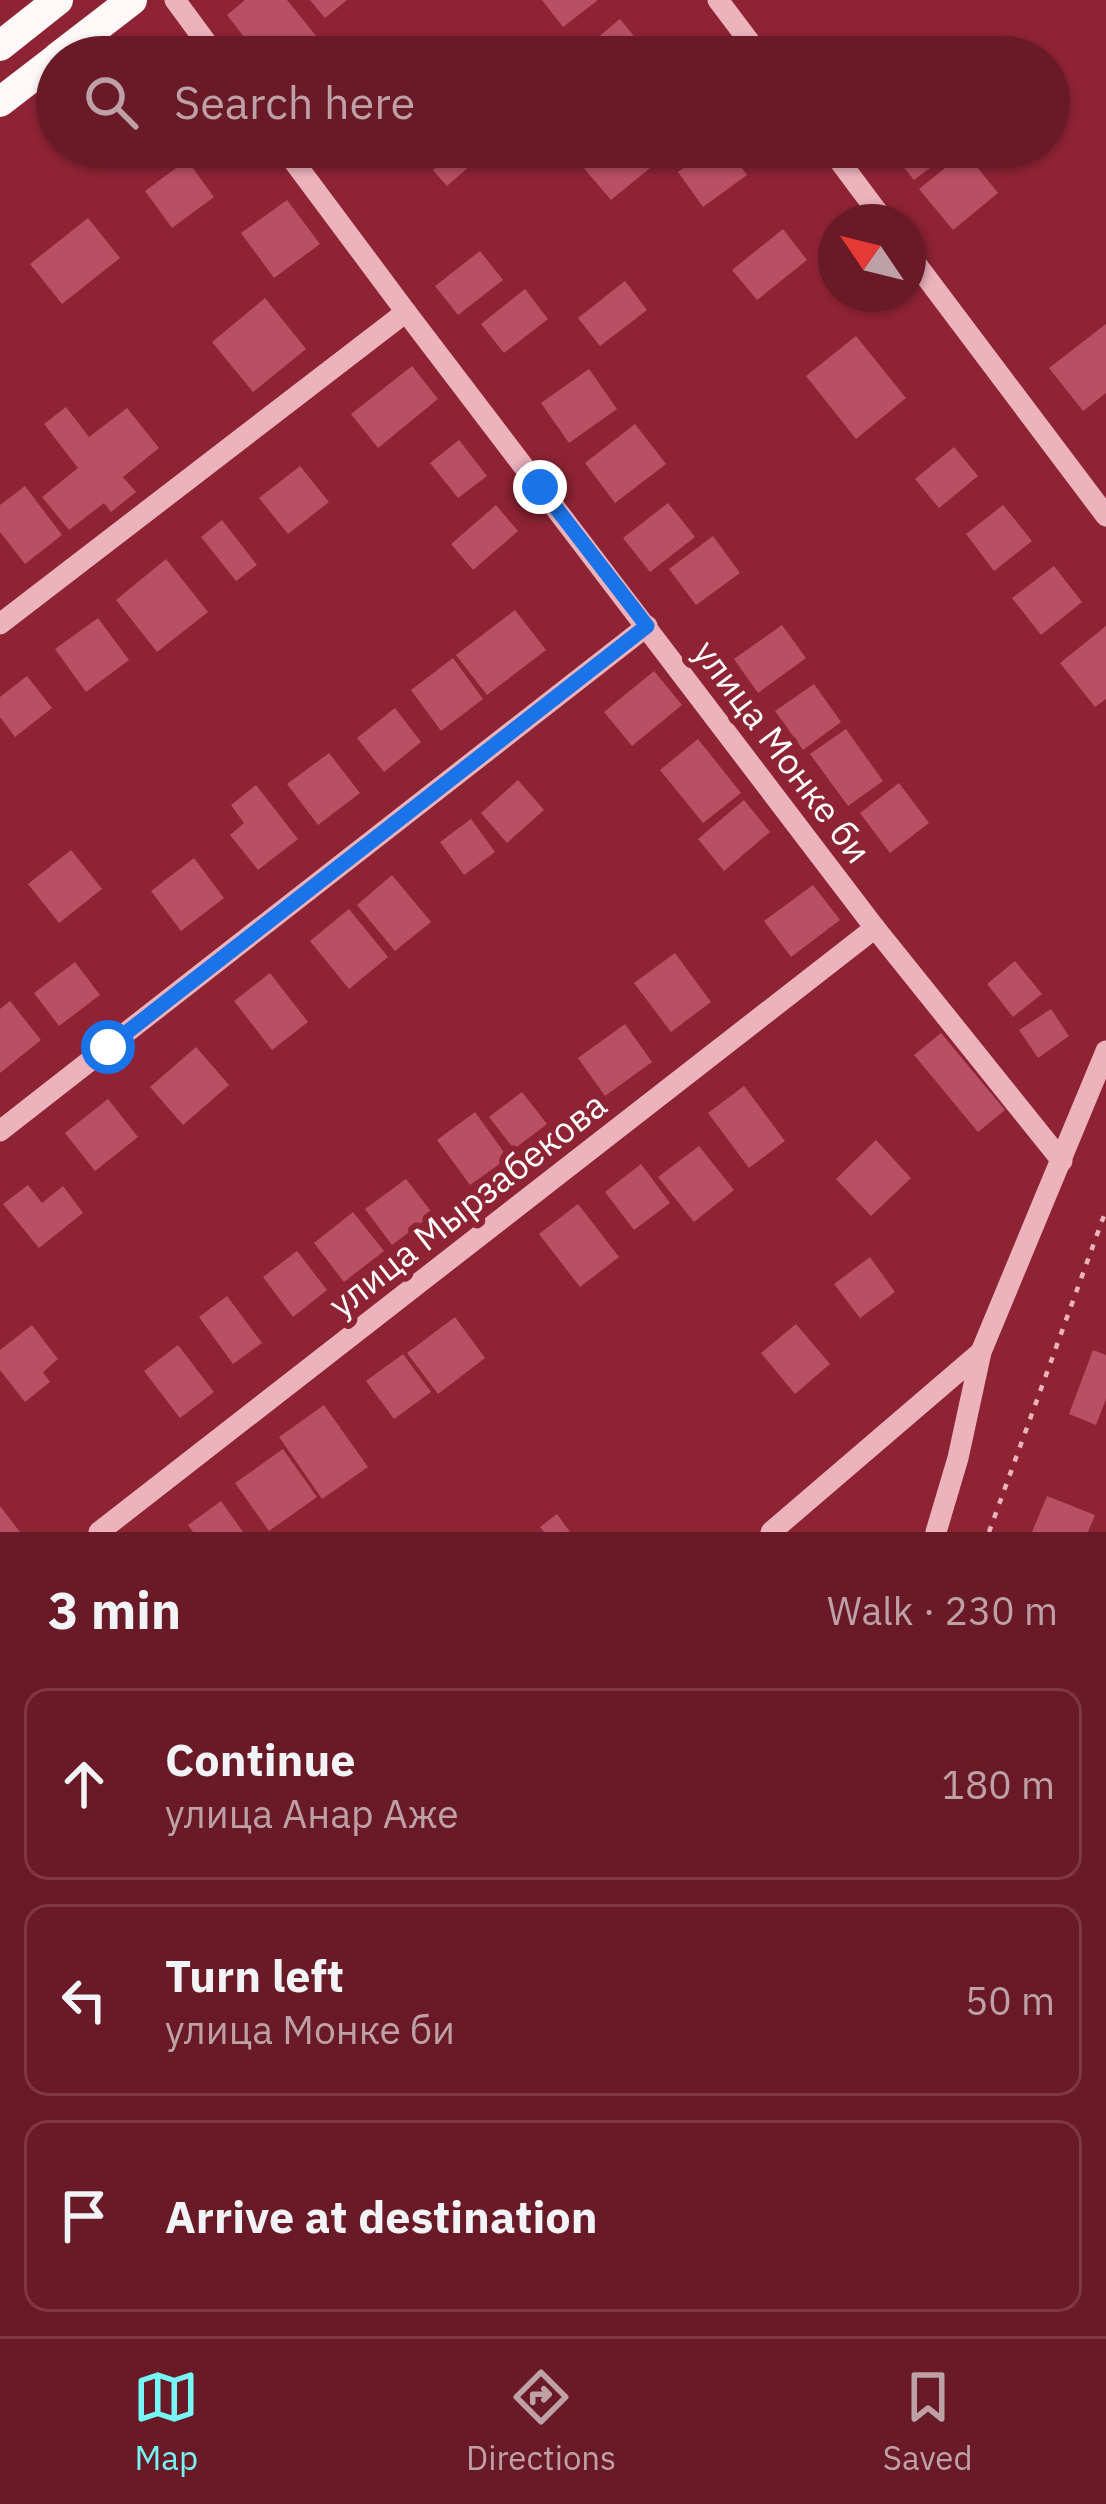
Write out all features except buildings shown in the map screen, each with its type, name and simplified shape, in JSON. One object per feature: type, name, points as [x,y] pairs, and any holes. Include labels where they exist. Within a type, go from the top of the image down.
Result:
[{"type":"main road","points":[[0,46],[58,0]]},
{"type":"main road","points":[[85,36],[132,0]]},
{"type":"main road","points":[[0,102],[36,74]]},
{"type":"street","points":[[175,0],[202,36]]},
{"type":"street","points":[[718,0],[745,36]]},
{"type":"street","name":"улица Монке би","points":[[300,168],[875,928],[1062,1161]]},
{"type":"street","points":[[845,168],[872,204]]},
{"type":"street","points":[[926,277],[1106,517]]},
{"type":"street","points":[[0,624],[406,312]]},
{"type":"street","points":[[0,1132],[647,626]]},
{"type":"street","name":"улица Мырзабекова","points":[[99,1532],[875,928]]},
{"type":"street","points":[[936,1532],[981,1352],[1106,1051]]},
{"type":"street","points":[[771,1532],[981,1352]]},
{"type":"path","points":[[989,1532],[1106,1210]]},
{"type":"route","points":[[108,1047],[647,626],[540,487]]}]
